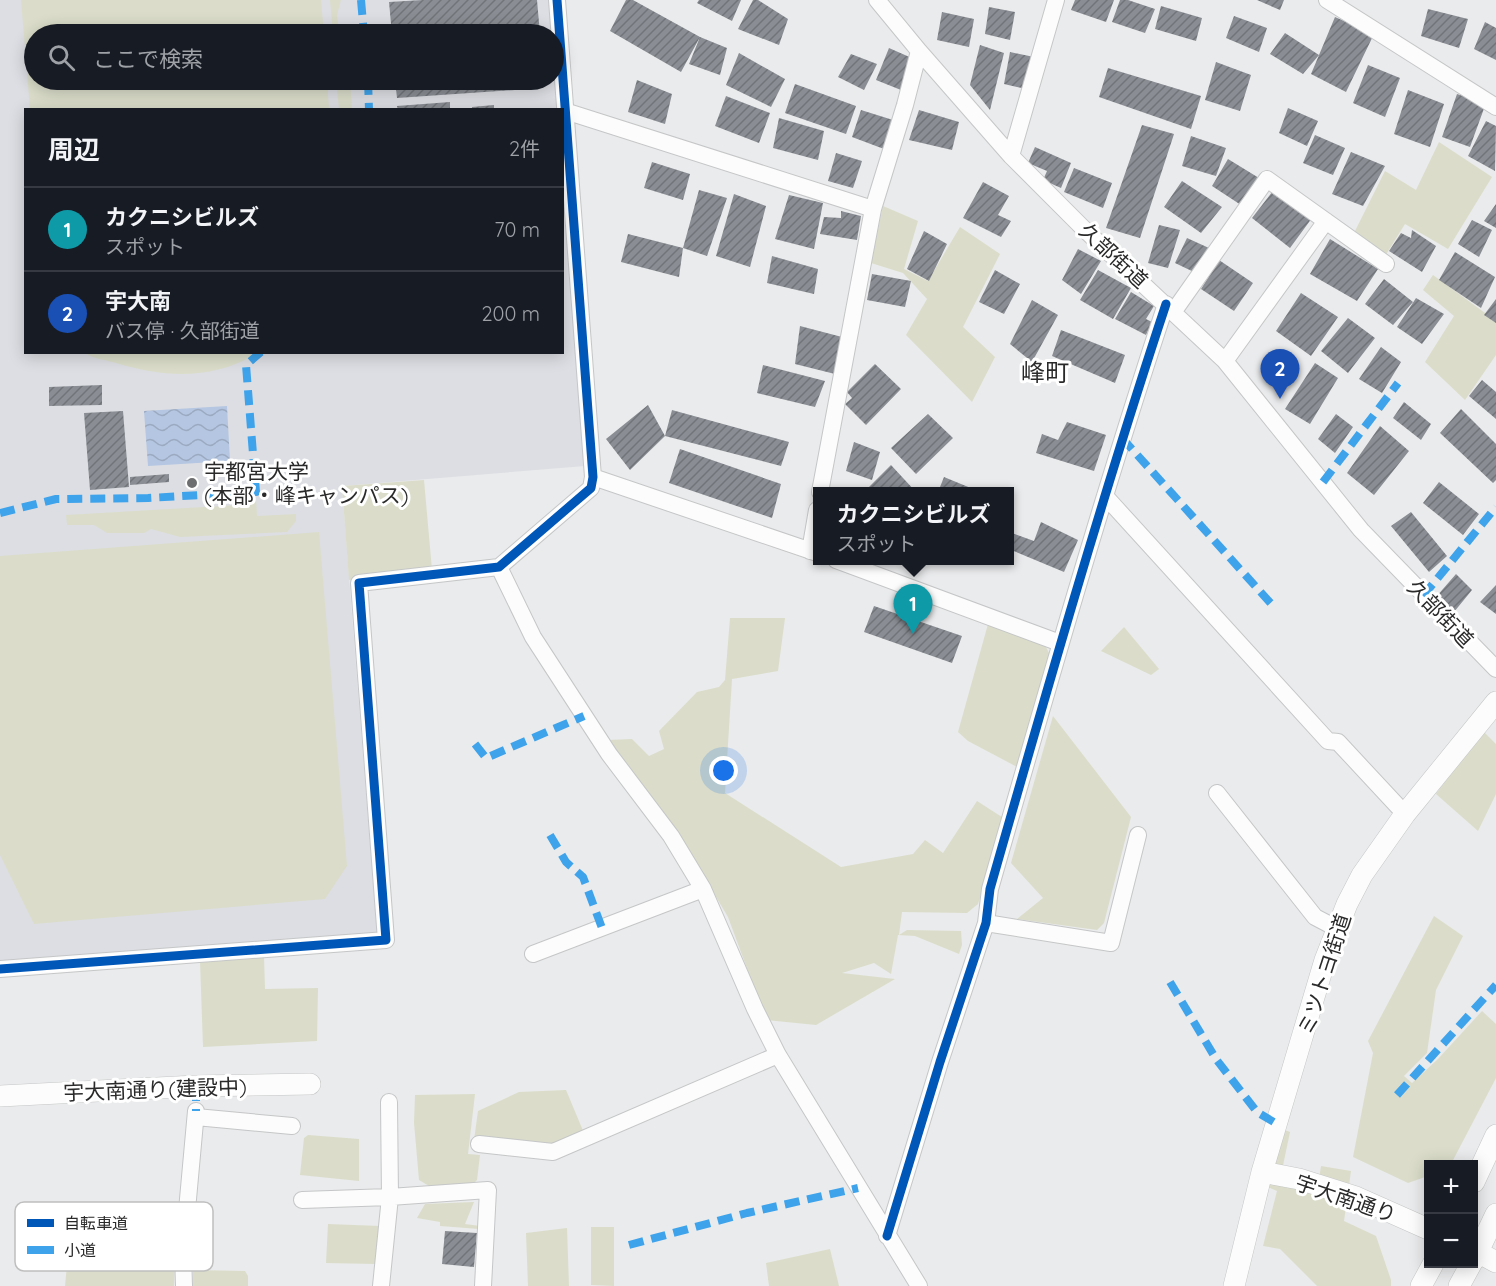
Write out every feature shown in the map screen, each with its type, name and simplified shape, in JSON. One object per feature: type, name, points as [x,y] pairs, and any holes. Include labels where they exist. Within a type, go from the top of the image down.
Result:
[{"type":"street","points":[[557,0],[559,24]]},
{"type":"street","name":"久部街道","points":[[878,0],[919,51],[1011,156],[1225,361],[1361,530],[1496,669]]},
{"type":"street","points":[[1011,156],[1056,0]]},
{"type":"street","points":[[1327,0],[1496,107]]},
{"type":"street","points":[[821,487],[873,209],[919,51]]},
{"type":"street","points":[[0,969],[386,940],[359,583],[499,567],[591,488],[593,477],[563,90]]},
{"type":"street","points":[[565,111],[873,209]]},
{"type":"street","points":[[887,1236],[940,1062],[986,923],[990,889],[1060,643],[1105,496],[1170,307],[1267,178],[1386,264]]},
{"type":"street","points":[[1225,361],[1326,221]]},
{"type":"street","points":[[593,477],[813,552]]},
{"type":"street","points":[[1105,496],[1328,741],[1338,742],[1405,814]]},
{"type":"street","points":[[847,565],[1060,643]]},
{"type":"street","points":[[499,567],[532,637],[609,754],[671,836],[703,889],[754,1010],[778,1055],[887,1236],[920,1286]]},
{"type":"street","name":"ミツトヨ街道","points":[[1234,1286],[1262,1172],[1336,928],[1362,875],[1405,814],[1496,702]]},
{"type":"street","points":[[1217,793],[1315,917],[1336,928]]},
{"type":"street","points":[[986,923],[1111,943],[1138,835]]},
{"type":"street","points":[[533,954],[703,889]]},
{"type":"street","points":[[479,1144],[554,1152],[778,1055]]},
{"type":"street","name":"宇大南通り(建設中)","points":[[0,1096],[310,1083]]},
{"type":"street","points":[[381,1286],[390,1197],[390,1102]]},
{"type":"street","points":[[188,1202],[196,1114],[292,1126]]},
{"type":"street","points":[[1478,1172],[1496,1135]]},
{"type":"street","name":"宇大南通り","points":[[1262,1172],[1299,1179],[1356,1197],[1424,1227]]},
{"type":"street","points":[[302,1200],[488,1190],[483,1286]]},
{"type":"street","points":[[1478,1257],[1496,1214]]},
{"type":"street","points":[[1421,1286],[1430,1268]]},
{"type":"street","points":[[1459,1286],[1471,1268]]},
{"type":"street","points":[[184,1271],[184,1286]]},
{"type":"shaded area","name":"宇都宮大学 (本部・峰キャンパス)","points":[[0,0],[550,0],[551,24],[24,24],[24,90],[557,90],[558,108],[24,108],[24,354],[564,354],[564,181],[585,466],[342,486],[377,935],[0,961]]},
{"type":"green space","points":[[21,0],[321,0],[323,24],[24,24],[24,36]]},
{"type":"green space","points":[[330,0],[341,0],[337,15],[338,24],[332,24]]},
{"type":"green space","points":[[28,90],[328,90],[329,108],[30,108]]},
{"type":"green space","points":[[337,90],[351,90],[352,108],[339,108]]},
{"type":"green space","points":[[1439,142],[1492,177],[1448,249],[1405,224],[1382,261],[1351,239],[1385,171],[1416,190]]},
{"type":"green space","points":[[883,206],[918,221],[904,269],[928,281],[960,227],[1000,254],[963,327],[995,357],[972,402],[906,335],[927,299],[903,273],[871,263]]},
{"type":"green space","points":[[1433,275],[1496,321],[1496,355],[1465,400],[1425,362],[1454,316],[1423,290]]},
{"type":"green space","points":[[87,354],[256,354],[223,368],[188,374],[153,372]]},
{"type":"green space","points":[[424,480],[432,570],[349,580],[342,486]]},
{"type":"green space","points":[[256,497],[257,516],[296,514],[296,521],[287,532],[180,537],[151,529],[144,533],[107,533],[94,525],[67,525],[66,515],[238,505],[243,498]]},
{"type":"green space","points":[[319,532],[347,866],[325,899],[34,924],[0,855],[0,556]]},
{"type":"green space","points":[[730,618],[785,618],[778,671],[732,679],[725,793],[841,867],[913,854],[925,840],[943,853],[977,801],[1005,819],[978,904],[967,913],[902,912],[899,935],[907,930],[961,931],[962,945],[959,954],[915,936],[898,935],[891,974],[874,963],[842,973],[895,979],[816,1025],[766,1020],[728,917],[675,828],[608,740],[632,739],[649,756],[664,749],[659,731],[697,692],[719,687],[725,680]]},
{"type":"green space","points":[[988,624],[1045,645],[1050,655],[1019,768],[968,741],[958,732]]},
{"type":"green space","points":[[1124,627],[1159,669],[1151,675],[1101,651]]},
{"type":"green space","points":[[1053,716],[1131,817],[1104,923],[1097,930],[1017,919],[1043,898],[1011,863]]},
{"type":"green space","points":[[1483,731],[1496,744],[1496,794],[1478,831],[1436,794]]},
{"type":"green space","points":[[1434,916],[1463,936],[1436,990],[1427,1053],[1404,1076],[1412,1083],[1438,1059],[1482,1011],[1496,1024],[1496,1078],[1453,1160],[1424,1160],[1424,1177],[1408,1183],[1353,1157],[1373,1053],[1368,1041]]},
{"type":"green space","points":[[264,957],[265,989],[318,988],[317,1041],[203,1047],[200,961]]},
{"type":"green space","points":[[566,1090],[584,1133],[556,1144],[474,1140],[478,1111],[519,1092]]},
{"type":"green space","points":[[475,1094],[468,1154],[480,1155],[477,1180],[473,1184],[429,1186],[419,1180],[414,1123],[415,1095]]},
{"type":"green space","points":[[1268,1124],[1290,1132],[1281,1175],[1317,1192],[1321,1166],[1351,1171],[1344,1221],[1376,1236],[1391,1286],[1317,1286],[1280,1249],[1263,1246],[1277,1191],[1254,1181]]},
{"type":"green space","points":[[308,1135],[359,1139],[359,1181],[300,1175],[304,1138]]},
{"type":"green space","points":[[474,1202],[465,1224],[480,1226],[479,1229],[440,1226],[440,1222],[417,1218],[425,1204]]},
{"type":"green space","points":[[328,1224],[380,1226],[375,1264],[326,1263]]},
{"type":"green space","points":[[591,1227],[614,1227],[614,1286],[591,1285]]},
{"type":"green space","points":[[567,1228],[569,1286],[528,1286],[526,1233]]},
{"type":"green space","points":[[830,1249],[839,1286],[769,1286],[766,1263]]},
{"type":"green space","points":[[66,1271],[174,1271],[174,1286],[65,1286]]},
{"type":"green space","points":[[193,1271],[245,1271],[248,1276],[248,1286],[193,1286]]},
{"type":"water","points":[[227,406],[230,461],[148,466],[144,411]]},
{"type":"building","points":[[537,0],[539,24],[391,24],[389,2]]},
{"type":"building","points":[[626,0],[633,0],[700,37],[681,72],[610,31]]},
{"type":"building","points":[[699,0],[741,0],[732,21],[697,3]]},
{"type":"building","points":[[753,0],[758,0],[788,19],[779,45],[738,29]]},
{"type":"building","points":[[1075,0],[1114,0],[1106,22],[1071,10]]},
{"type":"building","points":[[1120,0],[1128,0],[1155,9],[1145,33],[1112,22]]},
{"type":"building","points":[[1257,0],[1284,0],[1280,10]]},
{"type":"building","points":[[1161,6],[1202,18],[1196,41],[1155,29]]},
{"type":"building","points":[[989,7],[1015,12],[1010,40],[985,34]]},
{"type":"building","points":[[1428,9],[1468,19],[1459,48],[1421,36]]},
{"type":"building","points":[[942,12],[974,19],[969,47],[937,40]]},
{"type":"building","points":[[1234,16],[1267,28],[1259,52],[1226,38]]},
{"type":"building","points":[[1335,17],[1374,34],[1346,92],[1311,74]]},
{"type":"building","points":[[1485,22],[1496,28],[1496,60],[1474,49]]},
{"type":"building","points":[[1285,33],[1319,55],[1303,74],[1270,54]]},
{"type":"building","points":[[700,37],[727,48],[720,75],[689,64]]},
{"type":"building","points":[[980,45],[1004,53],[990,110],[970,85]]},
{"type":"building","points":[[889,48],[914,59],[901,90],[876,80]]},
{"type":"building","points":[[1010,52],[1034,57],[1026,89],[1004,84]]},
{"type":"building","points":[[739,53],[785,79],[771,107],[726,85]]},
{"type":"building","points":[[851,54],[877,64],[864,90],[838,77]]},
{"type":"building","points":[[1216,62],[1251,75],[1240,111],[1205,100]]},
{"type":"building","points":[[1368,65],[1400,78],[1385,117],[1353,103]]},
{"type":"building","points":[[1108,68],[1201,96],[1191,129],[1099,97]]},
{"type":"building","points":[[637,80],[672,94],[665,124],[628,112]]},
{"type":"building","points":[[795,84],[856,106],[846,134],[785,113]]},
{"type":"building","points":[[396,90],[514,90],[397,98]]},
{"type":"building","points":[[1408,90],[1444,104],[1430,147],[1394,134]]},
{"type":"building","points":[[1457,94],[1486,103],[1470,147],[1442,137]]},
{"type":"building","points":[[726,96],[770,113],[759,143],[715,126]]},
{"type":"building","points":[[450,102],[450,108],[398,108],[397,106]]},
{"type":"building","points":[[494,105],[494,108],[472,107]]},
{"type":"building","points":[[1288,108],[1318,121],[1307,146],[1279,133]]},
{"type":"building","points":[[861,110],[893,120],[884,149],[852,137]]},
{"type":"building","points":[[919,110],[959,122],[952,150],[909,140]]},
{"type":"building","points":[[779,118],[824,131],[818,160],[773,148]]},
{"type":"building","points":[[1486,121],[1496,126],[1495,171],[1468,156]]},
{"type":"building","points":[[1142,125],[1174,134],[1140,238],[1106,228]]},
{"type":"building","points":[[1315,135],[1345,148],[1333,175],[1303,163]]},
{"type":"building","points":[[1191,136],[1226,148],[1216,176],[1182,166]]},
{"type":"building","points":[[1035,147],[1071,163],[1061,188],[1043,180],[1047,171],[1028,163]]},
{"type":"building","points":[[1351,152],[1385,166],[1363,206],[1332,194]]},
{"type":"building","points":[[836,153],[862,161],[853,188],[828,181]]},
{"type":"building","points":[[1228,159],[1259,178],[1241,205],[1212,186]]},
{"type":"building","points":[[652,162],[690,174],[683,200],[644,188]]},
{"type":"building","points":[[1074,168],[1112,183],[1103,208],[1064,192]]},
{"type":"building","points":[[1182,181],[1222,207],[1201,233],[1164,207]]},
{"type":"building","points":[[983,182],[1009,196],[998,215],[1011,221],[1001,237],[963,218]]},
{"type":"building","points":[[699,190],[727,198],[707,256],[683,248]]},
{"type":"building","points":[[1273,191],[1312,218],[1290,248],[1252,218]]},
{"type":"building","points":[[734,194],[766,206],[750,267],[716,256]]},
{"type":"building","points":[[789,195],[823,203],[814,249],[775,239]]},
{"type":"building","points":[[1496,204],[1496,228],[1484,221]]},
{"type":"building","points":[[841,211],[861,216],[857,240],[820,234],[824,217],[841,218]]},
{"type":"building","points":[[1472,220],[1492,230],[1479,257],[1458,244]]},
{"type":"building","points":[[1159,225],[1180,230],[1168,268],[1148,263]]},
{"type":"building","points":[[1412,230],[1436,246],[1422,272],[1389,251],[1401,233],[1411,238]]},
{"type":"building","points":[[924,231],[947,244],[929,281],[907,269]]},
{"type":"building","points":[[628,234],[683,248],[679,277],[621,262]]},
{"type":"building","points":[[1187,238],[1209,248],[1196,273],[1175,263]]},
{"type":"building","points":[[1330,239],[1378,269],[1357,301],[1310,274]]},
{"type":"building","points":[[1078,249],[1101,261],[1081,294],[1062,280]]},
{"type":"building","points":[[1455,252],[1495,277],[1481,308],[1439,280]]},
{"type":"building","points":[[772,256],[818,269],[814,294],[767,283]]},
{"type":"building","points":[[1219,260],[1253,283],[1234,311],[1201,289]]},
{"type":"building","points":[[995,270],[1020,284],[1004,314],[979,302]]},
{"type":"building","points":[[1098,270],[1131,288],[1113,319],[1080,300]]},
{"type":"building","points":[[872,274],[911,281],[905,307],[867,300]]},
{"type":"building","points":[[1384,279],[1413,302],[1393,325],[1365,304]]},
{"type":"building","points":[[1131,292],[1154,306],[1146,319],[1152,322],[1146,335],[1115,319]]},
{"type":"building","points":[[1301,293],[1338,317],[1311,356],[1276,331]]},
{"type":"building","points":[[1416,298],[1444,314],[1422,344],[1397,327]]},
{"type":"building","points":[[1496,299],[1496,323],[1484,315]]},
{"type":"building","points":[[1032,300],[1058,315],[1032,362],[1010,344]]},
{"type":"building","points":[[1348,318],[1375,338],[1348,373],[1321,351]]},
{"type":"building","points":[[800,326],[842,337],[835,374],[795,364]]},
{"type":"building","points":[[1061,330],[1125,355],[1115,383],[1052,356]]},
{"type":"building","points":[[1381,347],[1401,362],[1382,393],[1359,379]]},
{"type":"building","points":[[1315,363],[1338,378],[1310,424],[1285,409]]},
{"type":"building","points":[[875,364],[901,389],[866,425],[845,404],[852,398],[847,392]]},
{"type":"building","points":[[763,365],[825,381],[815,407],[757,393]]},
{"type":"building","points":[[1482,380],[1496,392],[1496,419],[1469,396]]},
{"type":"building","points":[[102,385],[102,405],[49,406],[49,387]]},
{"type":"building","points":[[1404,402],[1431,424],[1421,440],[1393,418]]},
{"type":"building","points":[[648,405],[665,436],[630,470],[606,439]]},
{"type":"building","points":[[1461,409],[1496,444],[1496,480],[1493,483],[1440,433]]},
{"type":"building","points":[[672,410],[789,442],[781,466],[665,436]]},
{"type":"building","points":[[123,411],[129,487],[90,490],[84,413]]},
{"type":"building","points":[[928,414],[953,438],[916,474],[891,448]]},
{"type":"building","points":[[1336,414],[1353,427],[1335,453],[1318,439]]},
{"type":"building","points":[[1067,422],[1106,435],[1094,471],[1036,453],[1042,434],[1058,440]]},
{"type":"building","points":[[1380,426],[1409,451],[1374,495],[1347,473]]},
{"type":"building","points":[[854,442],[880,452],[872,480],[846,471]]},
{"type":"building","points":[[680,449],[781,484],[772,518],[669,483]]},
{"type":"building","points":[[891,465],[911,487],[869,487]]},
{"type":"building","points":[[169,474],[169,482],[130,485],[130,477]]},
{"type":"building","points":[[944,477],[968,487],[940,487]]},
{"type":"building","points":[[1439,482],[1479,514],[1463,535],[1423,503]]},
{"type":"building","points":[[1411,512],[1447,556],[1429,572],[1391,526]]},
{"type":"building","points":[[1041,522],[1078,540],[1064,572],[1014,551],[1014,534],[1034,541]]},
{"type":"building","points":[[1456,574],[1472,590],[1454,612],[1436,597]]},
{"type":"building","points":[[1496,585],[1496,614],[1480,602]]},
{"type":"building","points":[[874,606],[962,636],[952,663],[864,632]]},
{"type":"building","points":[[445,1231],[477,1233],[474,1267],[442,1264]]},
{"type":"marked path","points":[[361,0],[363,24]]},
{"type":"marked path","points":[[368,90],[369,108]]},
{"type":"marked path","points":[[0,513],[56,499],[148,498],[256,492],[246,365],[259,354]]},
{"type":"marked path","points":[[1323,482],[1398,383]]},
{"type":"marked path","points":[[1122,438],[1275,608]]},
{"type":"marked path","points":[[1423,596],[1496,507]]},
{"type":"marked path","points":[[475,744],[486,758],[584,716]]},
{"type":"marked path","points":[[550,835],[566,862],[583,877],[602,928]]},
{"type":"marked path","points":[[1170,982],[1216,1059],[1257,1112],[1277,1124]]},
{"type":"marked path","points":[[1397,1095],[1496,985]]},
{"type":"marked path","points":[[196,1086],[196,1111]]},
{"type":"marked path","points":[[629,1245],[747,1213],[858,1188]]},
{"type":"cycle path","points":[[557,0],[559,24]]},
{"type":"cycle path","points":[[0,969],[386,940],[359,583],[499,567],[591,488],[593,477],[564,90]]},
{"type":"cycle path","points":[[887,1236],[940,1062],[986,923],[990,889],[1053,669],[1119,449],[1166,304]]},
{"type":"place","name":"宇大南","points":[[1280,399]]},
{"type":"place","name":"宇都宮大学 (本部・峰キャンパス)","points":[[192,483]]},
{"type":"place","name":"カクニシビルズ","points":[[913,634]]},
{"type":"district","name":"峰町","points":[[1045,372]]}]
